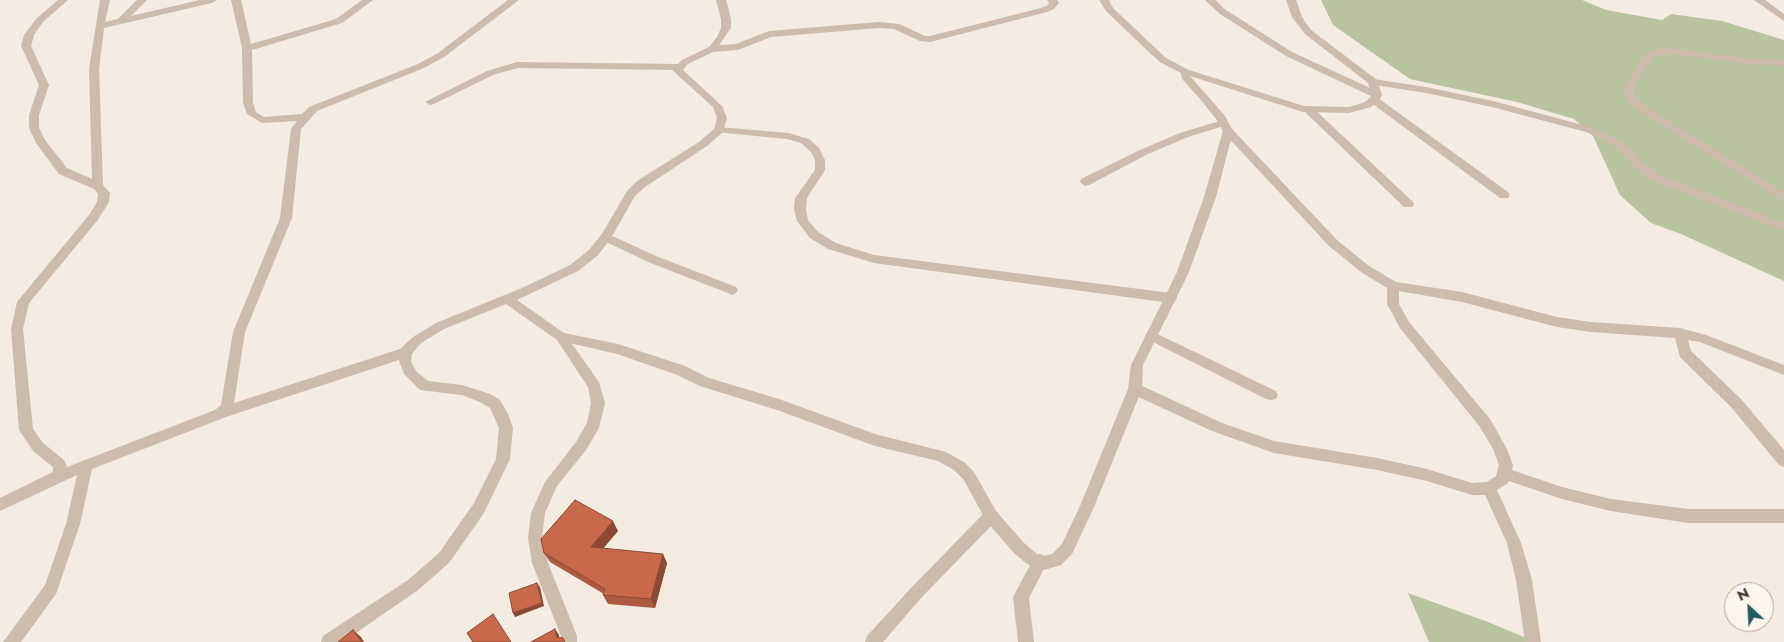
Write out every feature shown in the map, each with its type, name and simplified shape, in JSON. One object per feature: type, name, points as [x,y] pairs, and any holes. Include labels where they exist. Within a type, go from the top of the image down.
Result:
[{"type":"street","points":[[61,475],[58,464],[38,447],[26,430],[17,329],[23,302],[93,218],[103,202],[104,193],[98,186],[63,171],[40,141],[34,128],[34,115],[44,85],[26,46],[30,35],[40,20],[63,0]]},
{"type":"street","points":[[98,186],[94,90],[100,26],[106,0]]},
{"type":"street","points":[[121,21],[142,0]]},
{"type":"street","points":[[100,26],[212,0]]},
{"type":"street","points":[[236,0],[247,48],[248,103],[252,114],[262,120],[305,116]]},
{"type":"street","points":[[247,48],[339,21],[368,0]]},
{"type":"street","points":[[221,413],[226,408],[239,332],[286,218],[296,129],[305,116],[313,109],[328,102],[421,66],[441,55],[514,0]]},
{"type":"street","points":[[712,49],[726,28],[726,19],[721,0]]},
{"type":"street","points":[[430,102],[490,73],[517,65],[678,67],[712,49],[738,47],[769,34],[879,25],[896,26],[923,39],[930,39],[1044,10],[1051,7],[1054,3],[1052,0]]},
{"type":"street","points":[[1104,0],[1154,52],[1186,72],[1276,102],[1309,110],[1349,110],[1367,105],[1375,97]]},
{"type":"street","points":[[1210,0],[1223,12],[1288,54],[1375,97],[1504,195]]},
{"type":"street","points":[[1291,0],[1297,16],[1308,32],[1373,82],[1426,90],[1484,102],[1590,130],[1612,140],[1627,151],[1638,165],[1657,178],[1784,227]]},
{"type":"street","points":[[1759,0],[1784,18]]},
{"type":"street","points":[[1784,63],[1746,61],[1671,51],[1657,52],[1648,56],[1630,86],[1630,93],[1633,101],[1644,110],[1784,198]]},
{"type":"street","points":[[0,505],[61,475],[221,413],[406,352],[417,340],[440,326],[539,286],[574,268],[593,253],[606,237],[630,194],[641,184],[703,144],[719,130],[722,118],[717,106],[679,74],[678,67]]},
{"type":"street","points":[[1186,72],[1185,77],[1205,98],[1225,127],[1333,243],[1365,270],[1392,286],[1462,298],[1557,322],[1591,327],[1680,333],[1702,338],[1784,370]]},
{"type":"street","points":[[1373,82],[1375,97]]},
{"type":"street","points":[[1309,110],[1408,204]]},
{"type":"street","points":[[1085,182],[1144,152],[1184,135],[1225,127]]},
{"type":"street","points":[[560,337],[618,349],[680,370],[705,382],[875,440],[941,456],[959,466],[969,476],[991,516],[1018,548],[1032,560],[1040,562],[1056,560],[1067,548],[1087,507],[1135,389],[1137,366],[1183,272],[1210,197],[1225,127]]},
{"type":"street","points":[[719,130],[788,136],[805,141],[815,150],[820,160],[820,170],[801,198],[800,209],[803,221],[814,236],[832,246],[874,259],[1170,298]]},
{"type":"street","points":[[606,237],[652,259],[732,290]]},
{"type":"street","points":[[1135,389],[1216,427],[1274,447],[1385,466],[1427,475],[1472,489],[1489,488],[1502,480],[1506,465],[1499,447],[1485,424],[1404,324],[1393,304],[1392,286]]},
{"type":"street","points":[[507,299],[560,337],[594,386],[598,403],[594,424],[590,432],[552,482],[538,513],[535,538],[540,563],[569,636],[569,642]]},
{"type":"street","points":[[1680,333],[1686,353],[1694,364],[1736,403],[1784,461]]},
{"type":"street","points":[[1152,336],[1272,395]]},
{"type":"street","points":[[329,642],[413,585],[444,558],[479,508],[503,459],[506,428],[502,414],[495,404],[485,398],[462,390],[425,386],[410,374],[405,361],[406,352]]},
{"type":"street","points":[[11,642],[50,589],[73,524],[86,465]]},
{"type":"street","points":[[1504,473],[1562,493],[1611,505],[1688,516],[1757,518],[1784,516]]},
{"type":"street","points":[[1489,488],[1514,543],[1524,580],[1533,642]]},
{"type":"street","points":[[872,642],[916,593],[991,516]]},
{"type":"street","points":[[1026,642],[1021,597],[1040,562]]},
{"type":"green space","points":[[1321,0],[1582,0],[1606,10],[1662,20],[1671,14],[1722,21],[1784,40],[1784,281],[1681,234],[1651,223],[1620,195],[1593,136],[1574,119],[1517,102],[1410,79],[1333,25]]},
{"type":"green space","points":[[1408,593],[1488,622],[1536,642],[1429,642]]},
{"type":"building","points":[[575,500],[613,521],[591,547],[663,554],[651,599],[603,595],[605,589],[544,553],[541,539]]},
{"type":"building","points":[[537,583],[542,603],[513,613],[509,593]]},
{"type":"building","points":[[493,614],[511,642],[473,642],[467,633]]},
{"type":"building","points":[[555,629],[556,637],[563,638],[565,642],[531,642]]},
{"type":"building","points":[[353,630],[362,642],[338,642]]}]
